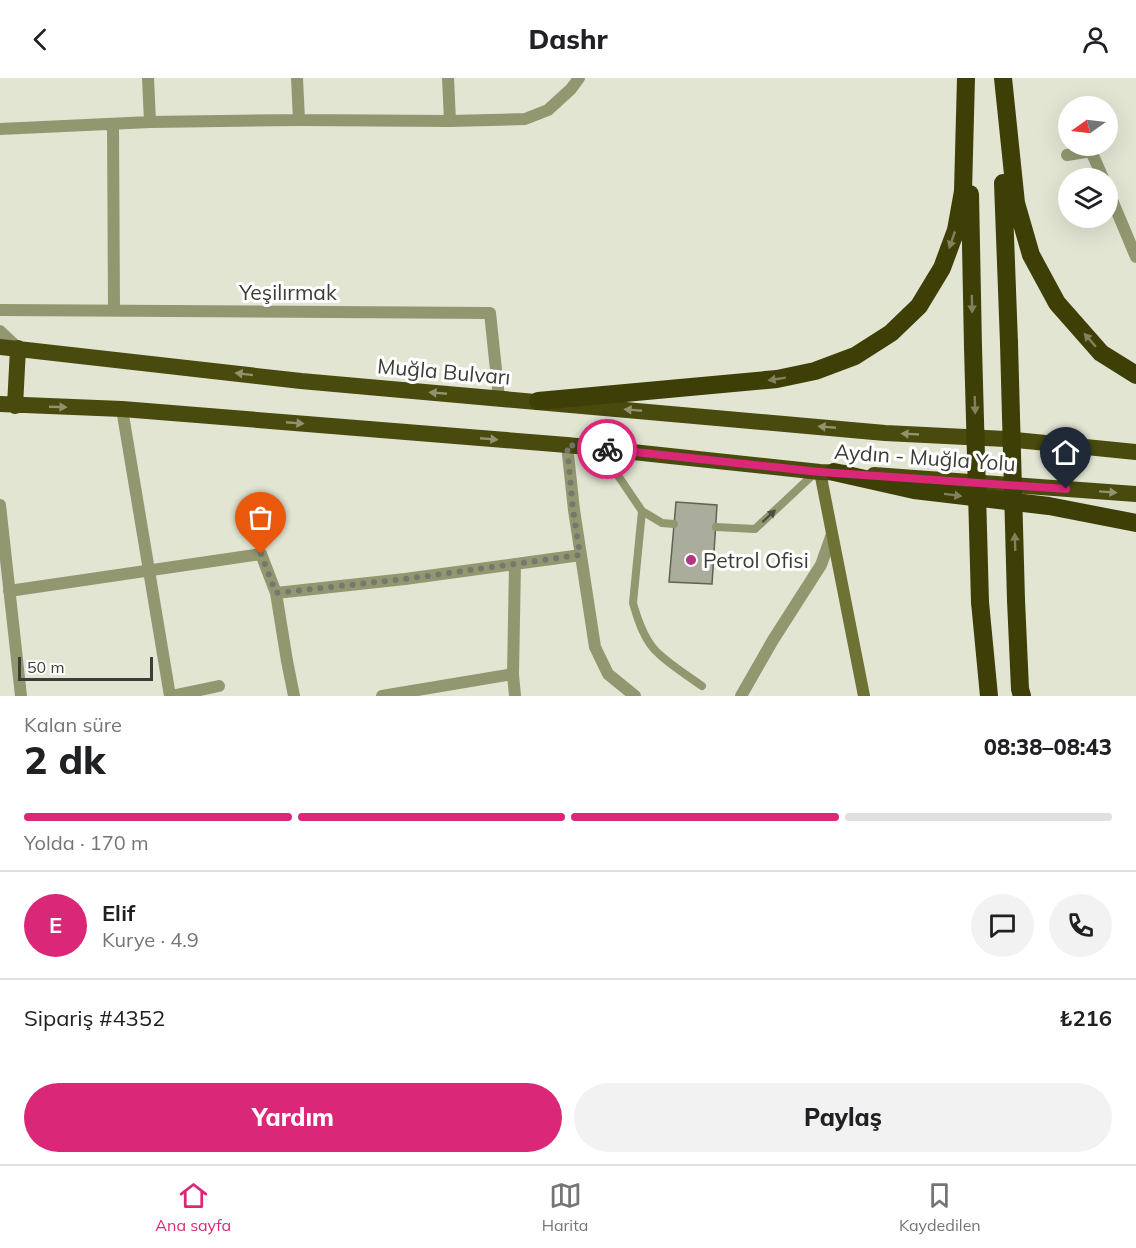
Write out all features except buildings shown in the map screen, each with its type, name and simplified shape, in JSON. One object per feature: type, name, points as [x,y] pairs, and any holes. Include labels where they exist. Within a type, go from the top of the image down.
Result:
[{"type":"highway","points":[[967,78],[980,602],[989,696]]},
{"type":"highway","points":[[538,402],[777,379],[815,371],[855,356],[891,333],[918,306],[942,268],[956,230],[963,191],[967,78]]},
{"type":"highway","points":[[1002,78],[1016,600],[1022,696]]},
{"type":"highway","points":[[1002,78],[1016,203],[1031,255],[1057,303],[1101,353],[1136,375]]},
{"type":"highway","name":"Muğla Bulvarı","points":[[0,347],[301,381],[885,433]]},
{"type":"highway","points":[[18,348],[8,405],[122,409],[567,445],[823,472],[914,490],[1049,506],[1136,524]]},
{"type":"highway","name":"Aydın - Muğla Yolu","points":[[885,433],[1006,439],[1136,452]]},
{"type":"highway","name":"Aydın - Muğla Yolu","points":[[823,472],[1136,494]]},
{"type":"main road","points":[[823,472],[832,534],[864,696]]},
{"type":"street","points":[[148,78],[150,122]]},
{"type":"street","points":[[297,78],[299,120]]},
{"type":"street","points":[[448,78],[450,121]]},
{"type":"street","points":[[0,129],[150,122],[525,119],[548,110],[571,89],[579,78]]},
{"type":"street","points":[[113,124],[114,310]]},
{"type":"street","points":[[1118,214],[1136,256]]},
{"type":"street","name":"Yeşilırmak","points":[[0,310],[490,313],[499,398]]},
{"type":"street","points":[[0,331],[18,348]]},
{"type":"street","points":[[122,409],[170,696],[219,686]]},
{"type":"street","points":[[567,445],[573,510],[595,647],[608,674],[635,696]]},
{"type":"street","points":[[0,505],[21,696]]},
{"type":"street","points":[[741,696],[773,640],[821,565],[832,534]]},
{"type":"street","points":[[9,591],[261,554],[276,593],[294,696]]},
{"type":"street","points":[[276,593],[405,579],[580,555]]},
{"type":"street","points":[[515,564],[513,674],[515,696]]},
{"type":"street","points":[[382,696],[513,674]]},
{"type":"lane","points":[[600,449],[642,511],[662,524],[674,524]]},
{"type":"lane","points":[[716,527],[755,529],[823,472]]},
{"type":"lane","points":[[642,511],[633,603],[637,616],[658,654],[702,686]]},
{"type":"way so far","points":[[261,554],[276,593],[405,579],[580,555],[567,445],[607,449]]},
{"type":"place","name":"Petrol Ofisi","points":[[691,560]]},
{"type":"route","points":[[607,449],[820,472],[1066,489]]}]
